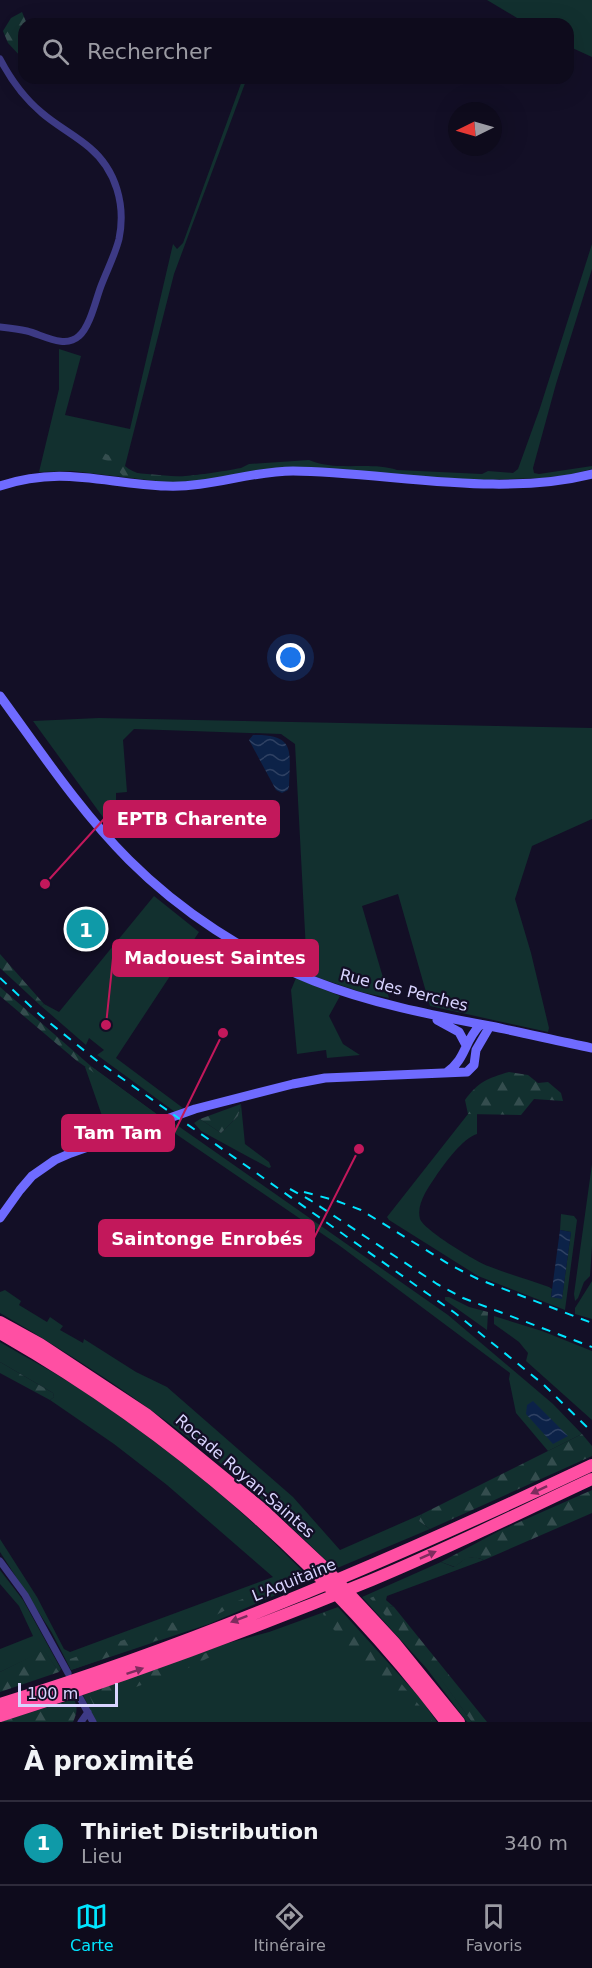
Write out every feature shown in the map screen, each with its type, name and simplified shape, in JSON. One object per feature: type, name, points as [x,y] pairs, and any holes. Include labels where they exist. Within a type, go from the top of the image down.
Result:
[{"type":"highway","name":"Rocade Royan-Saintes","points":[[0,1322],[40,1344],[146,1414],[262,1509],[327,1570],[379,1626],[459,1722]]},
{"type":"highway","name":"Rocade Royan-Saintes","points":[[0,1333],[66,1372],[139,1422],[255,1516],[310,1567],[346,1605],[388,1651],[446,1722]]},
{"type":"highway","name":"L'Aquitaine","points":[[0,1704],[88,1676],[294,1598],[477,1520],[592,1465]]},
{"type":"highway","name":"L'Aquitaine","points":[[0,1716],[168,1660],[308,1606],[375,1579],[592,1479]]},
{"type":"street","points":[[0,60],[12,82],[27,99],[43,114],[89,147],[105,164],[117,187],[121,220],[119,238],[112,258],[86,325],[79,336],[69,341],[59,341],[26,331],[0,327]]},
{"type":"street","points":[[0,486],[41,476],[73,476],[181,486],[206,484],[262,473],[292,471],[422,481],[519,483],[559,480],[592,474]]},
{"type":"street","name":"Rue des Perches","points":[[0,696],[73,795],[129,861],[157,886],[227,937],[285,968],[353,994],[422,1012],[592,1048]]},
{"type":"street","points":[[422,1012],[459,1032],[466,1045]]},
{"type":"street","points":[[446,1073],[464,1055],[466,1045],[480,1024]]},
{"type":"street","points":[[0,1218],[32,1176],[55,1160],[71,1153],[195,1109],[324,1078],[467,1072],[474,1065],[476,1050],[490,1026]]},
{"type":"street","points":[[0,1561],[25,1594],[68,1673]]},
{"type":"street","points":[[80,1698],[93,1722]]},
{"type":"street","points":[[81,1722],[88,1712]]},
{"type":"green space","points":[[487,0],[592,0],[592,57],[574,49],[574,18],[517,18]]},
{"type":"green space","points":[[22,12],[24,18],[18,18],[18,54],[8,43],[3,31],[11,18]]},
{"type":"green space","points":[[241,84],[245,84],[174,274],[125,466],[135,472],[164,477],[180,476],[214,473],[241,468],[249,464],[309,460],[319,464],[376,466],[397,470],[482,474],[488,471],[513,473],[518,469],[540,408],[592,244],[592,269],[556,384],[533,468],[534,473],[539,474],[592,466],[592,469],[543,478],[478,480],[337,471],[173,483],[72,471],[39,472],[59,389],[59,349],[81,356],[65,415],[130,429],[173,244],[177,249],[183,243]]},
{"type":"green space","points":[[104,453],[119,460],[135,473],[183,477],[205,474],[207,477],[203,480],[153,480],[123,476],[111,462],[102,459]]},
{"type":"green space","points":[[99,718],[592,728],[592,819],[532,846],[515,899],[531,953],[549,1028],[548,1032],[430,1006],[398,894],[362,906],[389,998],[361,992],[304,973],[306,951],[295,744],[281,734],[134,729],[123,740],[127,792],[116,793],[116,815],[111,821],[105,820],[33,721]]},
{"type":"green space","points":[[154,896],[199,932],[116,1058],[183,1108],[175,1112],[97,1055],[104,1050],[89,1038],[86,1045],[41,1006],[44,1004],[59,1012]]},
{"type":"green space","points":[[0,954],[44,1004],[41,1006],[0,968]]},
{"type":"green space","points":[[296,978],[340,996],[329,1016],[343,1044],[360,1055],[327,1058],[326,1050],[297,1054],[291,990]]},
{"type":"green space","points":[[0,987],[92,1067],[162,1118],[150,1122],[128,1096],[77,1061],[0,996]]},
{"type":"green space","points":[[85,1067],[92,1067],[162,1118],[109,1136]]},
{"type":"green space","points":[[509,1072],[528,1075],[538,1083],[548,1082],[561,1093],[563,1101],[534,1099],[521,1115],[468,1114],[465,1100],[474,1089],[489,1079]]},
{"type":"green space","points":[[241,1104],[245,1144],[269,1162],[271,1167],[269,1168],[201,1131],[194,1123],[200,1119],[221,1133],[238,1116]]},
{"type":"green space","points":[[241,1104],[238,1116],[221,1133],[200,1119]]},
{"type":"green space","points":[[468,1114],[477,1114],[477,1134],[460,1146],[449,1158],[426,1191],[421,1202],[420,1219],[430,1230],[472,1258],[496,1269],[549,1287],[552,1289],[551,1297],[562,1298],[571,1232],[560,1230],[561,1214],[574,1216],[577,1220],[565,1310],[478,1276],[387,1217]]},
{"type":"green space","points":[[174,1123],[448,1315],[553,1404],[582,1434],[548,1451],[516,1413],[509,1379],[510,1373],[340,1246],[170,1130],[167,1126]]},
{"type":"green space","points":[[592,1164],[590,1276],[584,1282],[575,1301],[574,1294]]},
{"type":"green space","points":[[592,1281],[592,1319],[575,1314],[575,1308]]},
{"type":"green space","points":[[5,1290],[21,1301],[19,1305],[47,1322],[50,1317],[63,1326],[60,1330],[83,1343],[84,1339],[136,1372],[167,1387],[293,1497],[340,1550],[422,1514],[419,1521],[430,1529],[335,1569],[251,1490],[183,1433],[93,1370],[0,1313],[0,1292]]},
{"type":"green space","points":[[445,1297],[488,1312],[487,1330],[445,1300]]},
{"type":"green space","points":[[494,1316],[542,1331],[592,1351],[592,1420],[526,1361],[528,1353],[519,1342],[494,1324]]},
{"type":"green space","points":[[0,1342],[83,1391],[173,1456],[231,1503],[311,1580],[209,1624],[71,1670],[52,1633],[0,1552],[0,1539],[37,1597],[64,1649],[70,1652],[273,1577],[167,1485],[114,1444],[50,1400],[54,1397],[53,1393],[0,1362]]},
{"type":"green space","points":[[0,1362],[53,1393],[54,1397],[50,1400],[0,1373]]},
{"type":"green space","points":[[582,1434],[592,1446],[592,1456],[430,1529],[419,1521],[422,1514]]},
{"type":"green space","points":[[592,1490],[592,1513],[484,1560],[468,1558],[455,1567],[441,1562],[499,1531]]},
{"type":"green space","points":[[475,1557],[484,1560],[387,1596],[386,1600],[394,1607],[389,1606],[472,1722],[467,1722],[427,1669],[362,1597],[441,1562],[454,1567],[466,1558]]},
{"type":"green space","points":[[0,1570],[23,1600],[61,1669],[59,1672],[44,1651],[0,1672],[0,1649],[33,1636],[19,1606],[0,1584]]},
{"type":"green space","points":[[381,1596],[389,1606],[394,1607],[487,1722],[472,1722],[437,1674],[370,1598]]},
{"type":"green space","points":[[251,1597],[187,1630],[71,1670],[70,1659],[174,1622],[193,1619]]},
{"type":"green space","points":[[338,1607],[421,1699],[437,1722],[96,1722],[83,1695],[228,1643],[269,1632]]},
{"type":"green space","points":[[334,1609],[362,1636],[433,1722],[413,1722],[325,1620],[323,1613]]},
{"type":"green space","points":[[242,1641],[188,1668],[125,1691],[94,1706],[88,1692]]},
{"type":"green space","points":[[44,1650],[59,1672],[0,1692],[0,1672]]},
{"type":"green space","points":[[74,1699],[77,1711],[73,1722],[0,1722]]},
{"type":"water","points":[[253,735],[277,738],[284,741],[288,747],[290,763],[288,790],[282,793],[276,790],[249,740]]},
{"type":"water","points":[[560,1230],[571,1232],[562,1299],[551,1297]]},
{"type":"water","points":[[533,1401],[568,1436],[553,1444],[526,1414],[527,1405]]},
{"type":"railway","points":[[0,978],[40,1015],[96,1060],[455,1313],[543,1384],[592,1432]]},
{"type":"railway","points":[[290,1189],[437,1284],[463,1298],[592,1347]]},
{"type":"railway","points":[[304,1192],[361,1210],[452,1266],[478,1279],[592,1323]]},
{"type":"place","name":"EPTB Charente","points":[[45,884]]},
{"type":"place","name":"Thiriet Distribution","points":[[86,929]]},
{"type":"place","name":"Madouest Saintes","points":[[106,1025]]},
{"type":"place","name":"Tam Tam","points":[[223,1033]]},
{"type":"place","name":"Saintonge Enrobés","points":[[359,1149]]}]
